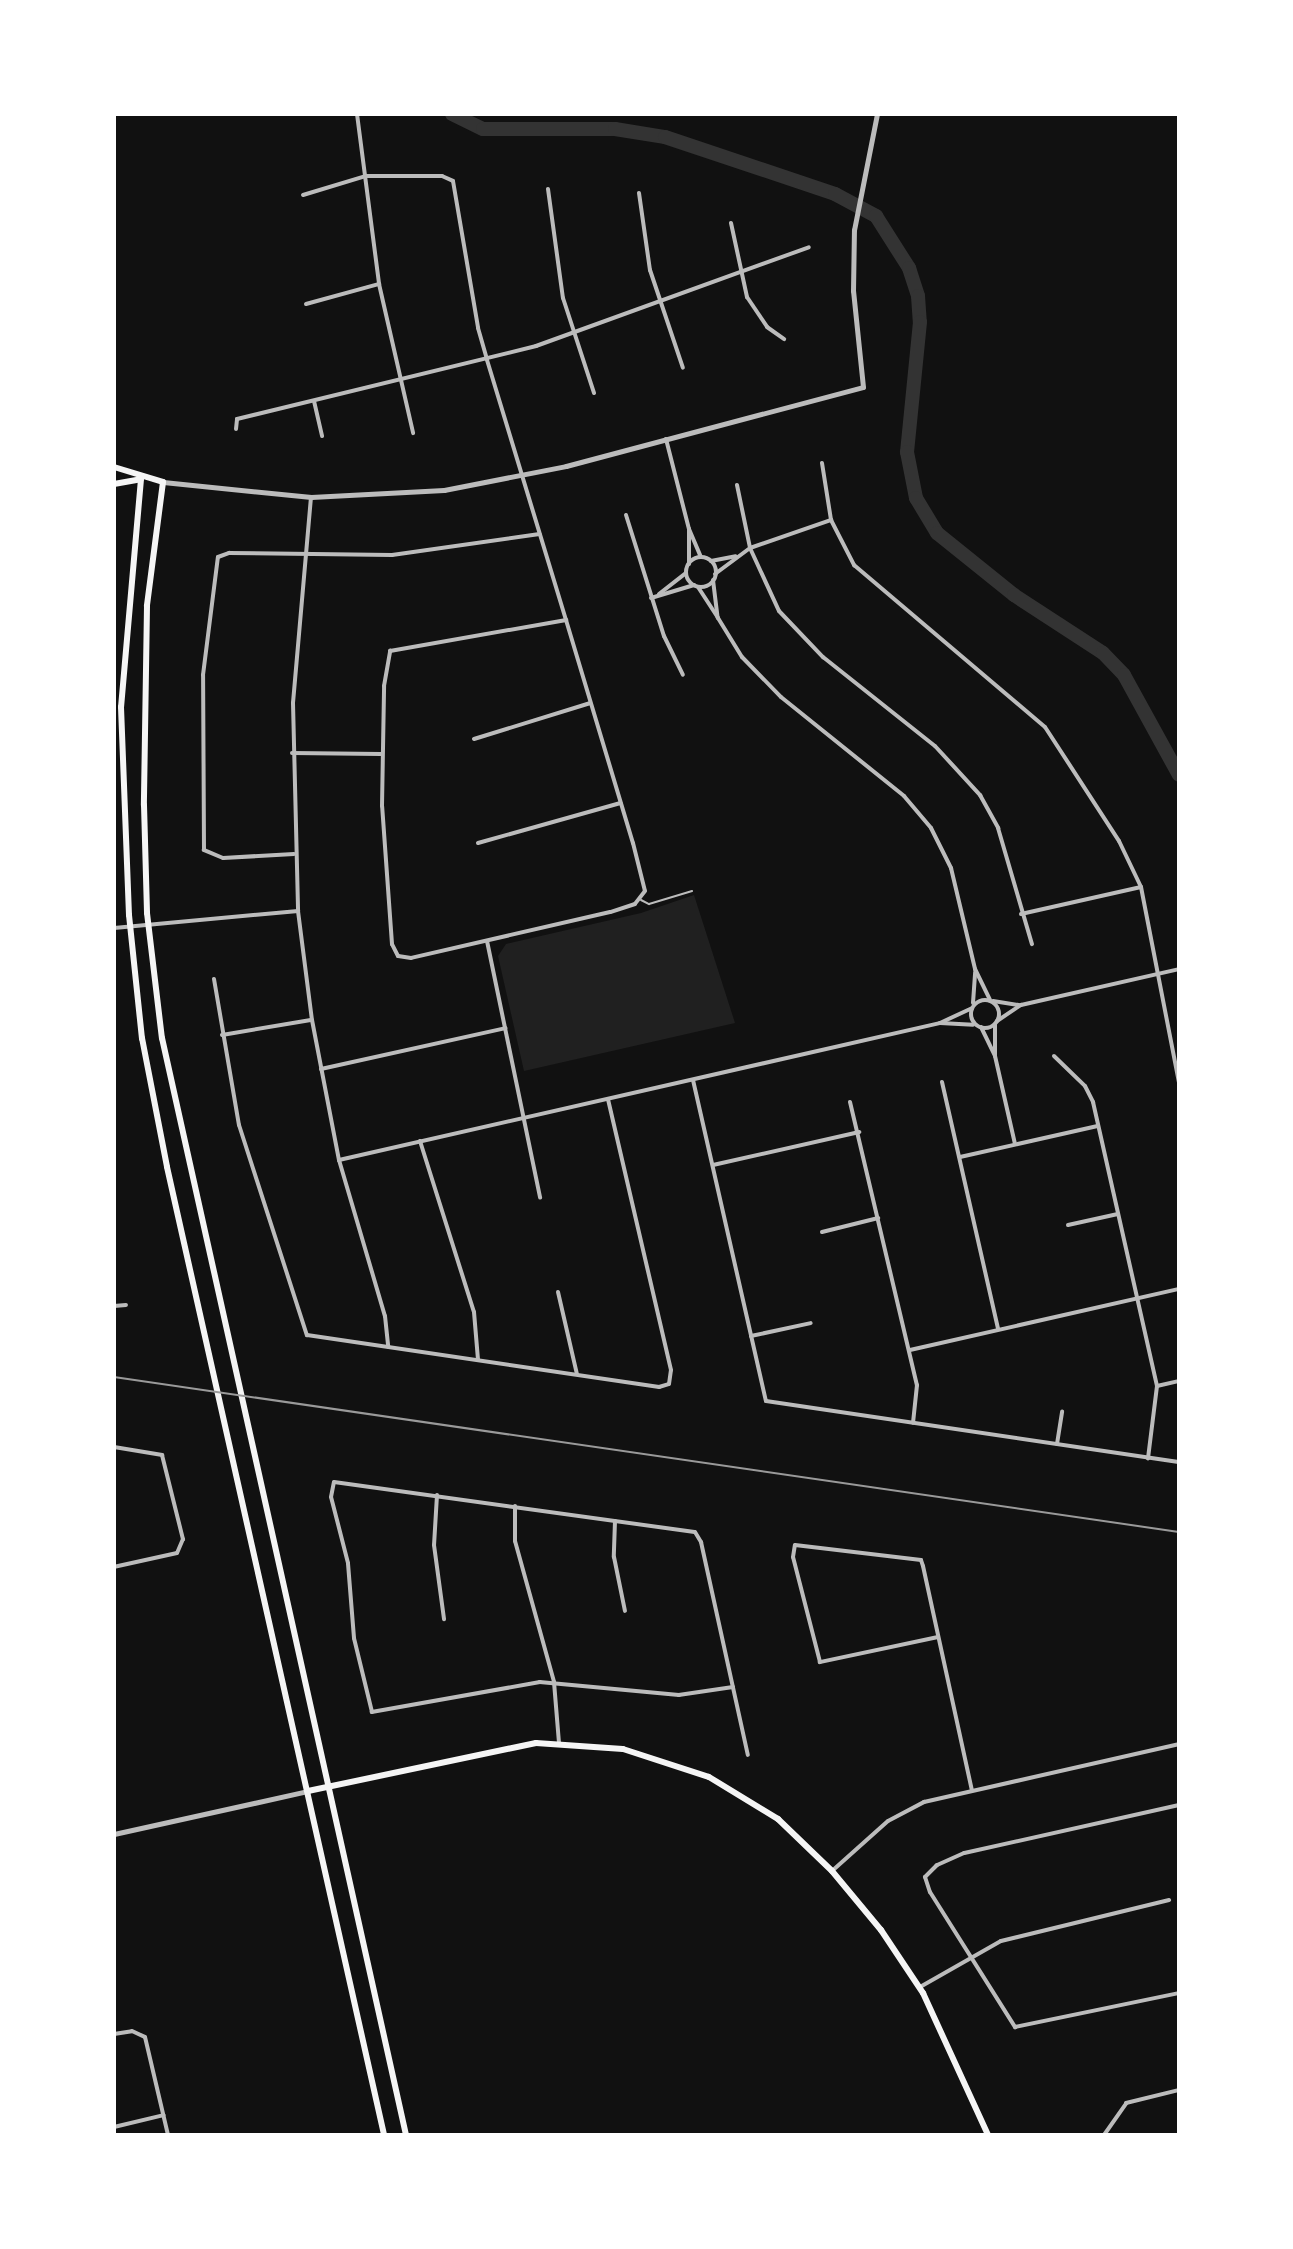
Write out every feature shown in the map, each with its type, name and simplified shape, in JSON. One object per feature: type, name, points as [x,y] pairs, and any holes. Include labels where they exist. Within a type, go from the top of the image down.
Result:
[{"type":"main road","points":[[114,467],[128,468],[141,479]]},
{"type":"main road","points":[[141,479],[121,707],[129,927],[142,1038],[167,1167],[384,2135]]},
{"type":"main road","points":[[114,484],[141,479],[163,482],[145,640],[148,925],[162,1038],[186,1164],[406,2135]]},
{"type":"main road","points":[[308,1791],[485,1750],[559,1743],[623,1749],[709,1777],[778,1819],[832,1871],[920,1987],[988,2135]]},
{"type":"street","points":[[357,114],[379,284],[413,433]]},
{"type":"street","points":[[163,482],[311,497],[396,495],[522,476],[863,387],[853,291],[855,224],[877,114]]},
{"type":"street","points":[[303,195],[366,176],[442,176],[453,181],[471,295],[487,360],[566,620],[620,803],[642,898],[487,941],[411,958],[394,950],[382,754],[390,651],[566,620]]},
{"type":"street","points":[[548,189],[572,333],[594,393]]},
{"type":"street","points":[[639,193],[658,302],[683,368]]},
{"type":"street","points":[[731,223],[739,272],[758,316],[784,339]]},
{"type":"street","points":[[236,429],[237,419],[487,360],[572,333],[809,247]]},
{"type":"street","points":[[306,304],[379,284]]},
{"type":"street","points":[[314,401],[322,436]]},
{"type":"street","points":[[666,439],[689,529],[701,557],[711,561],[736,556]]},
{"type":"street","points":[[822,463],[831,520],[866,579],[1045,727],[1119,841],[1141,887],[1179,1082]]},
{"type":"street","points":[[737,485],[750,548],[779,611],[799,635],[935,746],[980,795],[998,828],[1032,944]]},
{"type":"street","points":[[311,497],[292,753],[298,911],[320,1070],[339,1160],[385,1316],[388,1347]]},
{"type":"street","points":[[626,515],[651,598],[683,675]]},
{"type":"street","points":[[718,618],[713,580],[715,574],[750,548],[831,520]]},
{"type":"street","points":[[651,598],[686,573],[689,529]]},
{"type":"street","points":[[294,854],[223,858],[204,850],[203,675],[218,557],[229,553],[305,558],[438,551],[540,534]]},
{"type":"street","points":[[689,564],[701,557]]},
{"type":"street","points":[[711,561],[715,574]]},
{"type":"street","points":[[686,573],[763,680],[904,796],[931,828],[951,868],[975,969],[999,1009],[995,1056],[1015,1144]]},
{"type":"street","points":[[659,594],[713,580]]},
{"type":"street","points":[[474,739],[590,703]]},
{"type":"street","points":[[292,753],[382,754]]},
{"type":"street","points":[[478,843],[620,803]]},
{"type":"street","points":[[1021,914],[1141,887]]},
{"type":"street","points":[[114,928],[298,911]]},
{"type":"street","points":[[487,941],[540,1198]]},
{"type":"street","points":[[975,969],[973,1007],[995,1056]]},
{"type":"street","points":[[339,1160],[940,1023],[992,1001],[1021,1005],[1179,969]]},
{"type":"street","points":[[214,979],[222,1035],[248,1160],[305,1334],[659,1387],[669,1384],[671,1370],[608,1100]]},
{"type":"street","points":[[940,1023],[979,1026],[996,1022],[1021,1005]]},
{"type":"street","points":[[222,1035],[312,1020]]},
{"type":"street","points":[[320,1070],[506,1028]]},
{"type":"street","points":[[1054,1056],[1085,1086],[1098,1126],[1157,1386],[1148,1458]]},
{"type":"street","points":[[693,1080],[766,1401],[1179,1462]]},
{"type":"street","points":[[942,1082],[998,1329]]},
{"type":"street","points":[[850,1102],[917,1385],[913,1423]]},
{"type":"street","points":[[959,1157],[1098,1126]]},
{"type":"street","points":[[713,1165],[859,1132]]},
{"type":"street","points":[[420,1141],[478,1327],[478,1360]]},
{"type":"street","points":[[1068,1225],[1118,1214]]},
{"type":"street","points":[[822,1232],[879,1218]]},
{"type":"street","points":[[910,1350],[1179,1289]]},
{"type":"street","points":[[558,1292],[577,1374]]},
{"type":"street","points":[[114,1306],[126,1305]]},
{"type":"street","points":[[751,1336],[811,1323]]},
{"type":"street","points":[[1157,1386],[1179,1381]]},
{"type":"street","points":[[1056,1445],[1062,1411]]},
{"type":"street","points":[[114,1447],[162,1455],[182,1550],[114,1567]]},
{"type":"street","points":[[733,1687],[679,1695],[554,1682],[483,1689],[384,1713],[368,1708],[354,1638],[348,1563],[331,1488],[341,1480],[699,1536],[733,1687],[748,1755]]},
{"type":"street","points":[[437,1495],[434,1545],[444,1619]]},
{"type":"street","points":[[515,1506],[515,1541],[554,1682],[559,1743]]},
{"type":"street","points":[[615,1521],[614,1557],[625,1611]]},
{"type":"street","points":[[938,1637],[820,1662],[793,1557],[795,1545],[921,1560],[972,1790]]},
{"type":"street","points":[[832,1871],[898,1814],[972,1790],[1179,1744]]},
{"type":"street","points":[[114,1834],[308,1791]]},
{"type":"street","points":[[1179,1805],[964,1853],[928,1870],[926,1886],[1015,2027],[1179,1993]]},
{"type":"street","points":[[920,1987],[973,1956],[1023,1935],[1169,1900]]},
{"type":"street","points":[[114,2034],[132,2031],[145,2037],[168,2135]]},
{"type":"street","points":[[1104,2135],[1126,2103],[1179,2090]]},
{"type":"street","points":[[114,2127],[164,2115]]},
{"type":"lane","points":[[642,898],[649,904],[692,891]]},
{"type":"shaded area","points":[[694,895],[735,1023],[524,1071],[498,956],[506,944],[641,913]]},
{"type":"waterway","points":[[452,114],[483,129],[615,129],[665,137],[835,194],[876,216],[909,268],[918,296],[920,322],[907,452],[916,498],[937,533],[1014,595],[1103,653],[1124,675],[1179,775]]},
{"type":"railway","points":[[114,1377],[1179,1532]]}]
